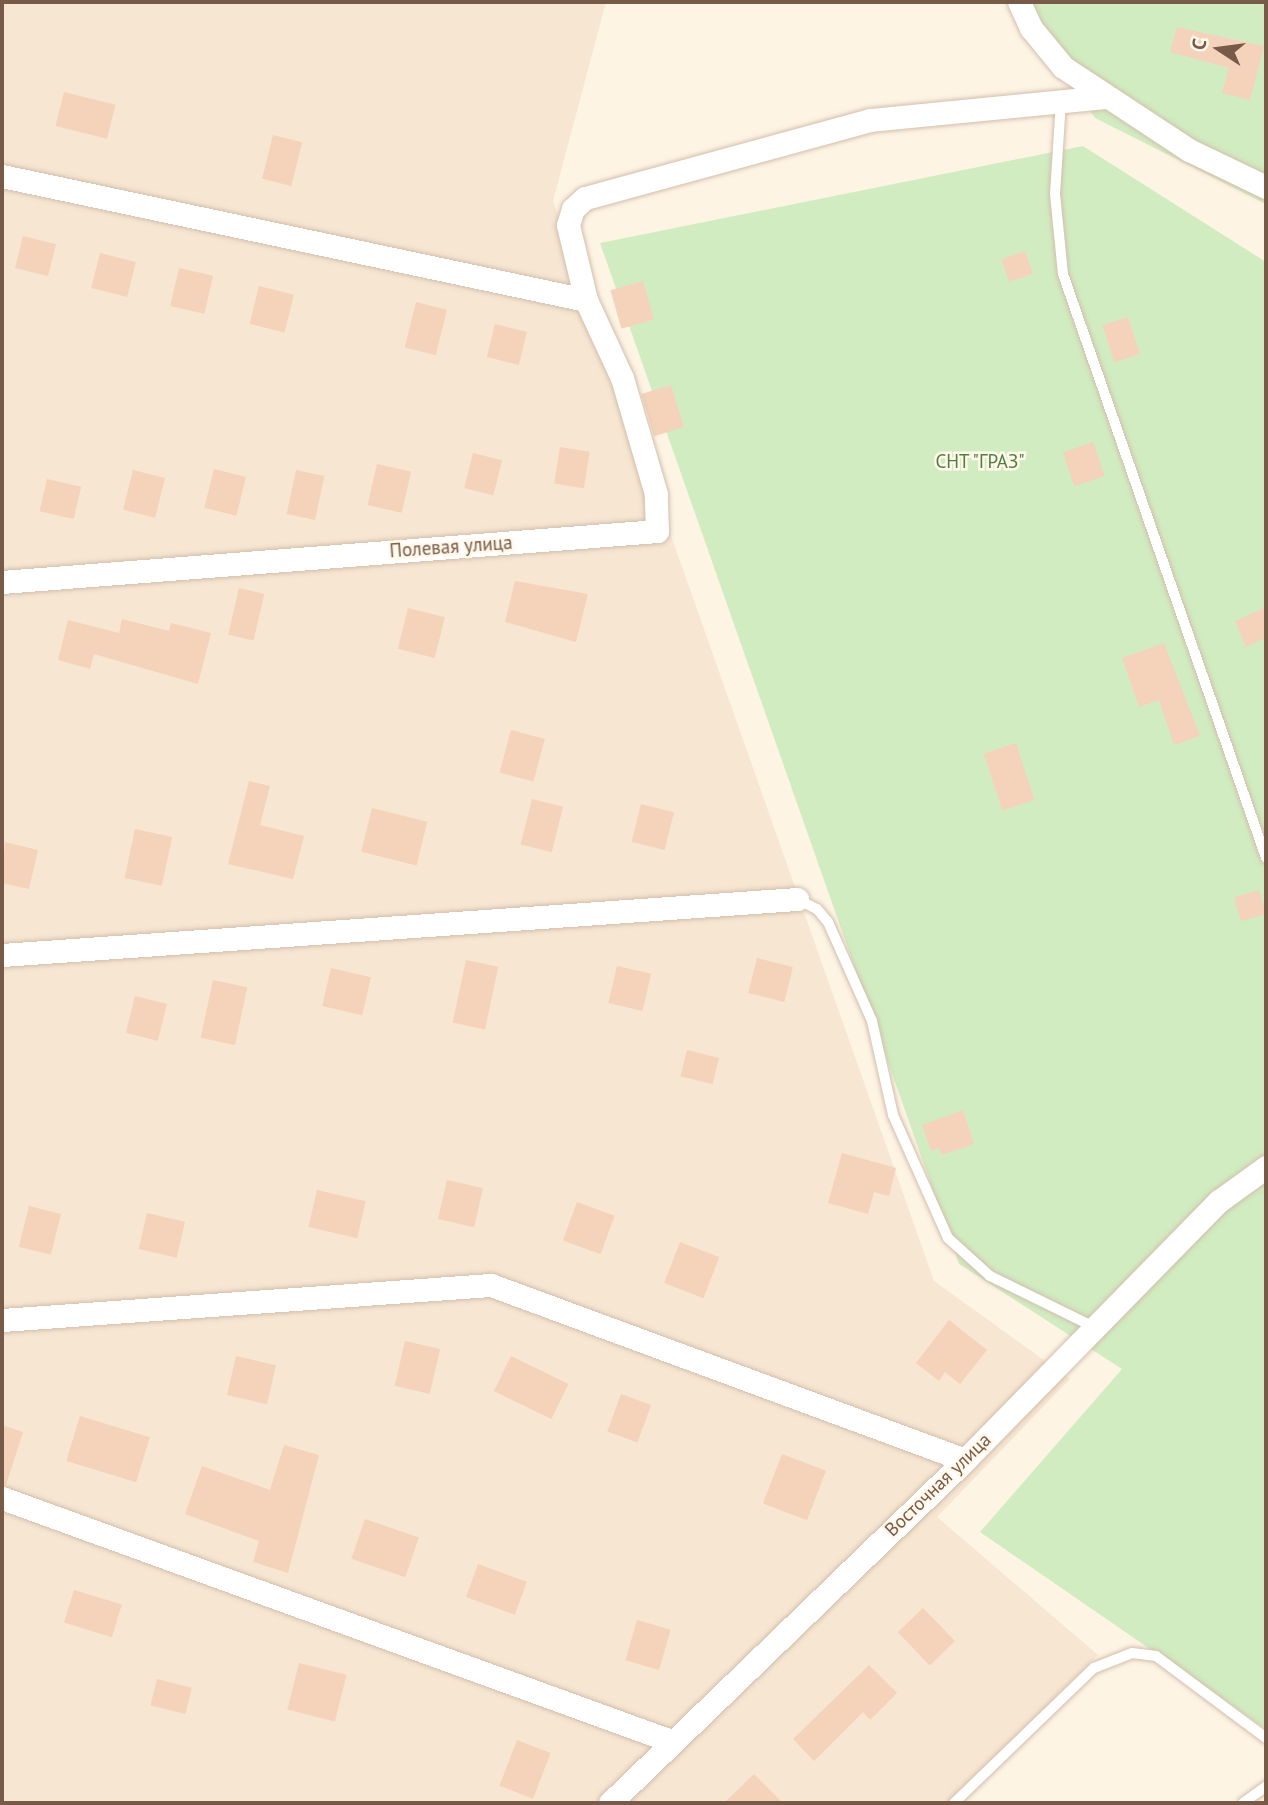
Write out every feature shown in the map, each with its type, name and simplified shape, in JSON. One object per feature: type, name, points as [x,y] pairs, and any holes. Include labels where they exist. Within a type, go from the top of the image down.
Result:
[{"type":"street","points":[[1019,2],[1031,28],[1063,67],[1104,97],[1189,150],[1266,187]]},
{"type":"street","points":[[2,176],[586,300],[568,225],[573,209],[585,198],[870,120],[1104,97]]},
{"type":"street","name":"Полевая улица","points":[[2,582],[657,531],[656,494],[622,378],[586,300]]},
{"type":"street","points":[[2,955],[797,899]]},
{"type":"street","name":"Восточная улица","points":[[610,1803],[671,1741],[965,1460],[1219,1201],[1266,1167]]},
{"type":"street","points":[[2,1320],[491,1285],[965,1460]]},
{"type":"street","points":[[2,1498],[671,1741]]},
{"type":"lane","points":[[1061,101],[1055,194],[1063,274],[1266,858]]},
{"type":"lane","points":[[797,899],[817,909],[828,922],[872,1021],[894,1115],[948,1238],[990,1276],[1094,1327]]},
{"type":"lane","points":[[954,1803],[1094,1668],[1132,1653],[1156,1656],[1266,1738]]},
{"type":"lane","points":[[1242,1803],[1266,1786]]},
{"type":"shaded area","points":[[2,2],[606,2],[553,201],[934,1281],[1070,1379],[937,1517],[1098,1655],[948,1803],[2,1803]]},
{"type":"green space","points":[[1014,2],[1266,2],[1266,204],[1095,118]]},
{"type":"green space","name":"СНТ \"ГРАЗ\"","points":[[1083,146],[1266,262],[1266,1729],[980,1532],[1122,1369],[959,1264],[600,243]]},
{"type":"building","points":[[1177,27],[1264,46],[1250,100],[1222,93],[1229,68],[1170,52]]},
{"type":"building","points":[[64,92],[115,105],[107,139],[56,126]]},
{"type":"building","points":[[273,135],[302,142],[291,186],[262,179]]},
{"type":"building","points":[[23,236],[56,244],[48,276],[15,268]]},
{"type":"building","points":[[1025,251],[1033,274],[1009,282],[1001,259]]},
{"type":"building","points":[[100,253],[136,262],[127,297],[91,288]]},
{"type":"building","points":[[179,268],[213,276],[204,314],[170,306]]},
{"type":"building","points":[[643,281],[654,319],[621,329],[610,290]]},
{"type":"building","points":[[259,286],[294,295],[284,333],[250,324]]},
{"type":"building","points":[[416,302],[447,310],[436,355],[405,348]]},
{"type":"building","points":[[1128,317],[1140,354],[1114,362],[1102,325]]},
{"type":"building","points":[[495,324],[527,332],[519,365],[487,357]]},
{"type":"building","points":[[671,385],[684,427],[654,436],[641,394]]},
{"type":"building","points":[[1093,442],[1105,476],[1074,486],[1063,452]]},
{"type":"building","points":[[560,447],[590,452],[584,488],[554,484]]},
{"type":"building","points":[[473,453],[502,460],[493,495],[464,488]]},
{"type":"building","points":[[377,464],[411,472],[402,513],[368,505]]},
{"type":"building","points":[[214,469],[246,477],[236,516],[204,508]]},
{"type":"building","points":[[133,470],[165,478],[155,518],[123,510]]},
{"type":"building","points":[[296,470],[324,476],[315,520],[287,514]]},
{"type":"building","points":[[47,479],[81,487],[74,519],[40,511]]},
{"type":"building","points":[[515,581],[588,594],[576,642],[505,622]]},
{"type":"building","points":[[239,588],[264,594],[254,641],[228,635]]},
{"type":"building","points":[[1266,607],[1266,638],[1246,647],[1235,621]]},
{"type":"building","points":[[408,608],[445,617],[435,658],[398,649]]},
{"type":"building","points":[[122,619],[169,631],[171,623],[211,633],[198,684],[94,654],[90,669],[58,660],[68,620],[119,633]]},
{"type":"building","points":[[1164,643],[1200,736],[1174,745],[1159,700],[1139,707],[1122,658]]},
{"type":"building","points":[[511,730],[545,739],[533,782],[500,773]]},
{"type":"building","points":[[1016,743],[1035,800],[1002,811],[984,754]]},
{"type":"building","points":[[249,781],[270,786],[260,825],[304,836],[293,879],[228,864]]},
{"type":"building","points":[[532,799],[563,807],[552,852],[521,845]]},
{"type":"building","points":[[641,804],[674,812],[665,850],[632,842]]},
{"type":"building","points":[[372,808],[427,822],[416,865],[361,852]]},
{"type":"building","points":[[135,829],[172,837],[162,886],[125,878]]},
{"type":"building","points":[[5,842],[38,850],[29,889],[2,883]]},
{"type":"building","points":[[1259,890],[1266,914],[1241,921],[1234,897]]},
{"type":"building","points":[[757,958],[793,967],[784,1002],[748,993]]},
{"type":"building","points":[[466,960],[498,967],[485,1029],[453,1023]]},
{"type":"building","points":[[617,966],[651,974],[643,1011],[608,1003]]},
{"type":"building","points":[[331,968],[371,977],[362,1015],[322,1006]]},
{"type":"building","points":[[213,980],[247,987],[235,1045],[201,1038]]},
{"type":"building","points":[[135,996],[167,1004],[158,1041],[126,1033]]},
{"type":"building","points":[[687,1050],[719,1058],[712,1084],[680,1076]]},
{"type":"building","points":[[963,1110],[974,1144],[942,1155],[939,1148],[931,1151],[922,1125]]},
{"type":"building","points":[[842,1153],[896,1168],[889,1196],[874,1192],[868,1214],[828,1203]]},
{"type":"building","points":[[447,1180],[483,1188],[474,1227],[438,1219]]},
{"type":"building","points":[[317,1190],[366,1201],[357,1238],[308,1227]]},
{"type":"building","points":[[577,1202],[615,1216],[601,1254],[563,1241]]},
{"type":"building","points":[[29,1206],[61,1214],[51,1255],[19,1247]]},
{"type":"building","points":[[147,1213],[185,1222],[177,1258],[139,1249]]},
{"type":"building","points":[[680,1242],[719,1257],[703,1298],[664,1283]]},
{"type":"building","points":[[949,1320],[987,1350],[960,1384],[945,1372],[939,1381],[916,1363]]},
{"type":"building","points":[[405,1341],[440,1349],[430,1394],[395,1386]]},
{"type":"building","points":[[236,1356],[276,1365],[267,1404],[227,1395]]},
{"type":"building","points":[[511,1356],[569,1384],[551,1419],[494,1391]]},
{"type":"building","points":[[621,1394],[651,1405],[637,1443],[607,1432]]},
{"type":"building","points":[[80,1416],[150,1437],[136,1482],[66,1461]]},
{"type":"building","points":[[2,1425],[23,1432],[6,1485],[2,1484]]},
{"type":"building","points":[[284,1445],[319,1455],[288,1573],[253,1562],[259,1541],[185,1514],[202,1466],[270,1490]]},
{"type":"building","points":[[782,1454],[826,1471],[807,1520],[763,1503]]},
{"type":"building","points":[[365,1519],[419,1538],[405,1577],[351,1559]]},
{"type":"building","points":[[478,1564],[527,1582],[515,1615],[466,1597]]},
{"type":"building","points":[[74,1590],[122,1605],[112,1637],[64,1623]]},
{"type":"building","points":[[923,1608],[955,1641],[930,1665],[898,1632]]},
{"type":"building","points":[[637,1620],[671,1630],[659,1670],[625,1660]]},
{"type":"building","points":[[299,1663],[347,1675],[335,1721],[287,1710]]},
{"type":"building","points":[[869,1665],[897,1693],[870,1720],[863,1712],[814,1761],[793,1739]]},
{"type":"building","points":[[157,1679],[192,1688],[185,1714],[150,1705]]},
{"type":"building","points":[[517,1740],[551,1753],[533,1799],[499,1786]]},
{"type":"building","points":[[754,1774],[783,1803],[724,1803]]}]
